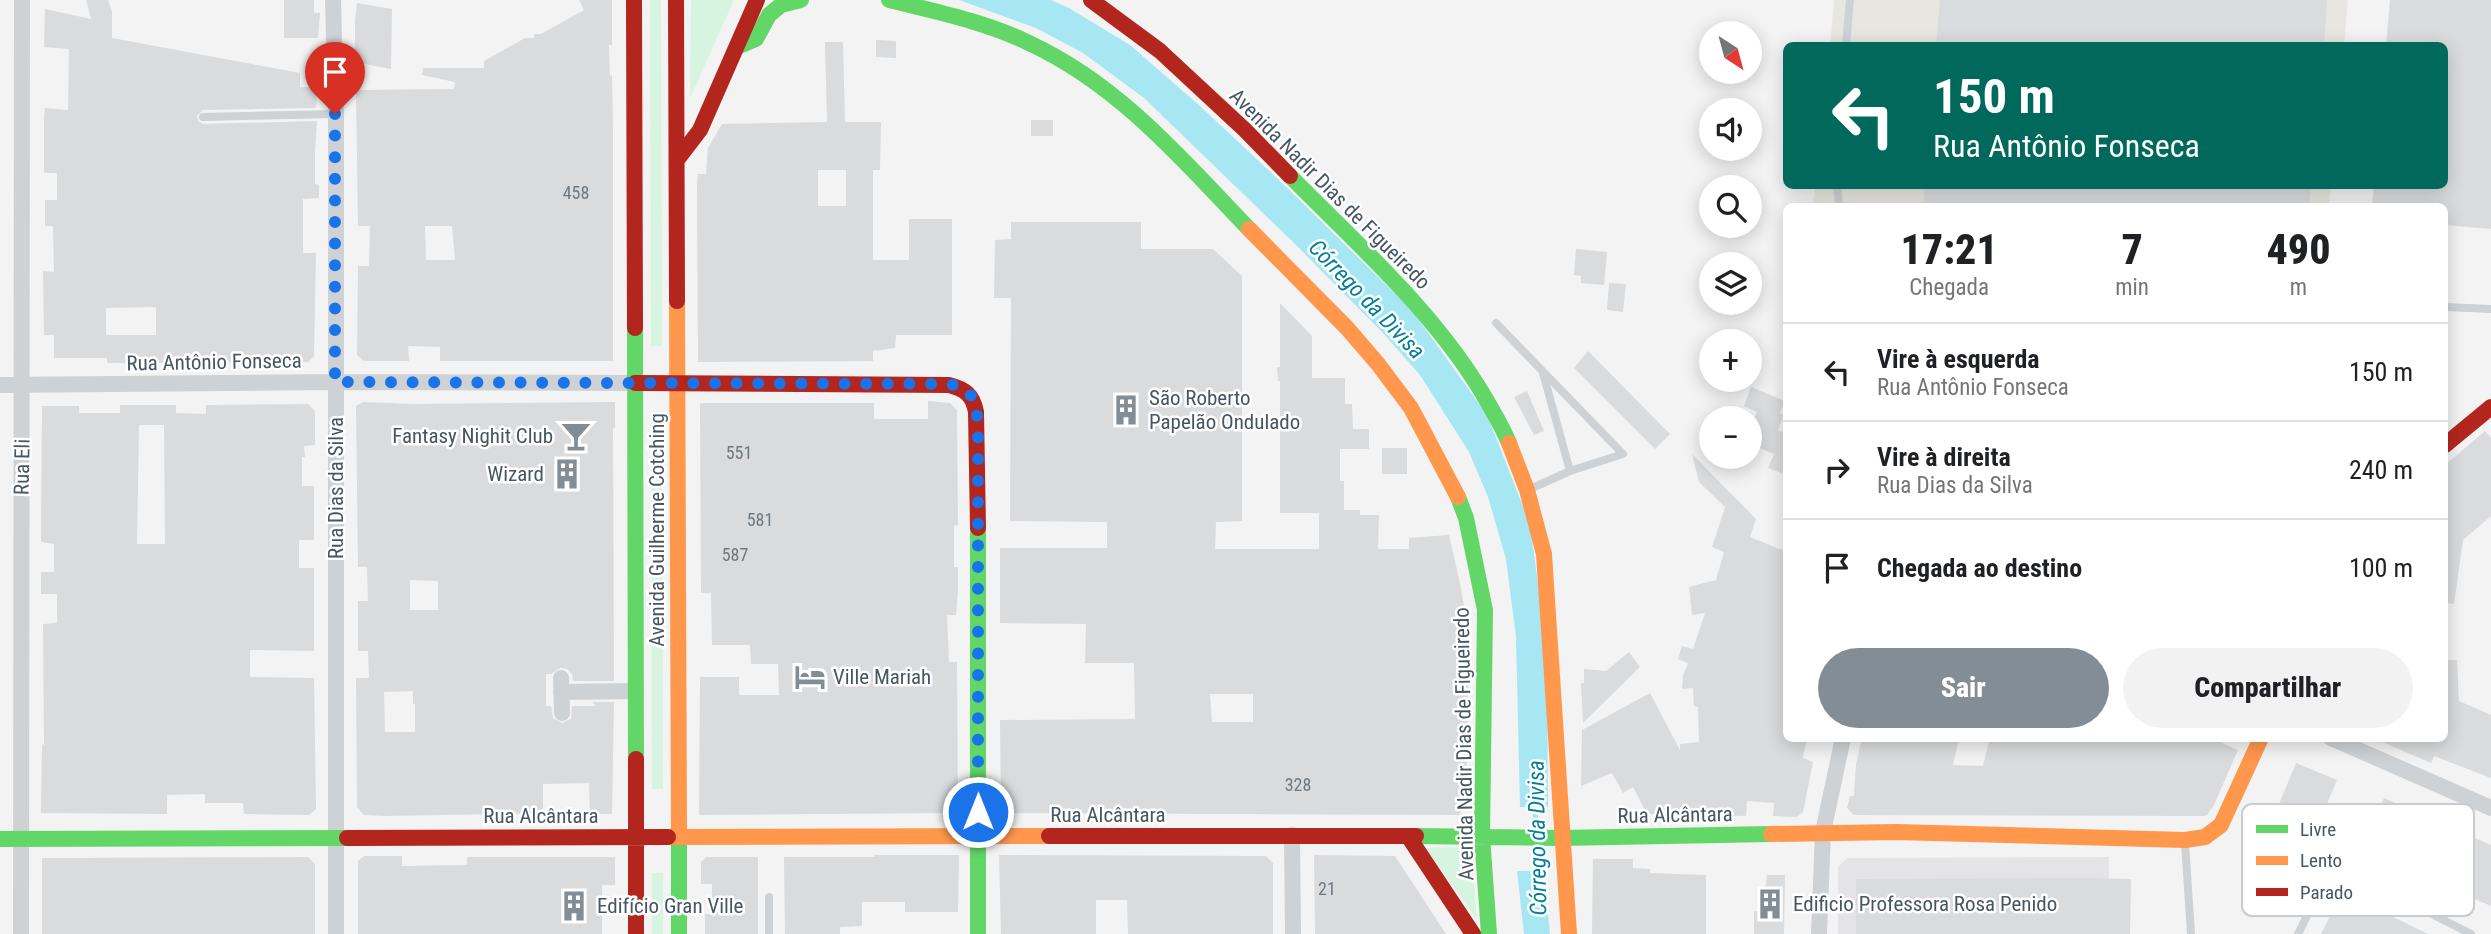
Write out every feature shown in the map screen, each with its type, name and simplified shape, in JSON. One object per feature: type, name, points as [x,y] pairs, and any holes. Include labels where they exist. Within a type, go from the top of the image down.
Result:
[{"type":"main road","name":"Avenida Guilherme Cotching","points":[[634,0],[636,934]]},
{"type":"main road","name":"Avenida Guilherme Cotching","points":[[677,0],[680,934]]},
{"type":"main road","points":[[677,160],[700,130],[757,0]]},
{"type":"main road","points":[[737,47],[756,39],[769,15],[781,5],[801,0]]},
{"type":"main road","name":"Avenida Nadir Dias de Figueiredo","points":[[889,0],[961,19],[1045,51],[1116,97],[1136,113],[1347,328],[1411,408],[1454,487],[1466,519],[1485,610],[1482,836],[1489,934]]},
{"type":"main road","name":"Avenida Nadir Dias de Figueiredo","points":[[1091,0],[1170,60],[1245,130],[1413,300],[1447,341],[1478,386],[1505,433],[1527,490],[1544,554],[1569,934]]},
{"type":"main road","name":"Rua Antônio Fonseca","points":[[635,383],[949,384],[961,387],[971,394],[978,428],[978,836]]},
{"type":"main road","points":[[2448,443],[2491,407]]},
{"type":"main road","name":"Rua Alcântara","points":[[0,839],[1292,835],[1561,838],[1896,832],[2185,840],[2205,837],[2215,832],[2225,818],[2253,742]]},
{"type":"main road","points":[[978,836],[978,934]]},
{"type":"main road","name":"Avenida Nadir Dias de Figueiredo","points":[[1408,836],[1473,934]]},
{"type":"street","name":"Rua Eli","points":[[21,934],[22,0]]},
{"type":"street","name":"Rua Dias da Silva","points":[[333,0],[336,934]]},
{"type":"street","name":"Rua Antônio Fonseca","points":[[0,385],[635,383]]},
{"type":"street","points":[[562,713],[561,685],[636,691]]},
{"type":"street","points":[[1819,934],[1823,832],[1842,742]]},
{"type":"street","points":[[2340,742],[2491,808]]},
{"type":"street","points":[[1292,835],[1293,934]]},
{"type":"lane","points":[[1846,42],[1850,0]]},
{"type":"lane","points":[[203,117],[335,114]]},
{"type":"lane","points":[[2448,307],[2491,309]]},
{"type":"lane","points":[[1496,323],[1623,454],[1570,471],[1527,490]]},
{"type":"lane","points":[[1542,372],[1570,471]]},
{"type":"lane","points":[[2185,840],[2191,934]]},
{"type":"lane","points":[[769,897],[769,934]]},
{"type":"lane","points":[[2298,934],[2308,916]]},
{"type":"lane","points":[[2436,916],[2471,934]]},
{"type":"shaded area","points":[[1834,0],[2348,0],[2344,42],[1830,42]]},
{"type":"shaded area","points":[[1815,189],[2331,189],[2329,203],[1813,203]]},
{"type":"shaded area","points":[[2109,857],[2109,934],[1838,934],[1838,867],[1847,858]]},
{"type":"green space","points":[[650,0],[661,0],[662,346],[651,346]]},
{"type":"green space","points":[[691,0],[734,0],[690,98]]},
{"type":"green space","points":[[651,422],[662,422],[663,789],[652,789]]},
{"type":"green space","points":[[1471,847],[1477,920],[1426,848]]},
{"type":"green space","points":[[652,873],[663,873],[663,934],[652,934]]},
{"type":"water","points":[[959,0],[1051,0],[1130,45],[1281,182],[1411,309],[1487,415],[1530,524],[1547,650],[1548,807],[1520,807],[1516,637],[1506,559],[1488,497],[1469,452],[1420,375],[1383,333],[1295,244],[1144,98],[1083,53],[1036,28]]},
{"type":"water","points":[[1517,871],[1544,871],[1550,934],[1524,934]]},
{"type":"building","points":[[86,0],[108,0],[112,11],[112,38],[300,73],[300,87],[317,87],[316,108],[203,110],[197,116],[198,121],[203,124],[317,121],[315,184],[319,185],[319,198],[303,199],[303,253],[316,253],[314,356],[308,362],[107,363],[107,358],[54,358],[54,335],[44,335],[43,271],[54,272],[53,226],[45,226],[45,200],[57,200],[57,173],[44,173],[44,118],[45,108],[68,110],[69,49],[44,47],[45,9],[91,19]],"holes":[[[156,307],[156,335],[106,335],[106,308]]]},
{"type":"building","points":[[284,0],[314,0],[314,13],[320,13],[318,38],[284,38]]},
{"type":"building","points":[[579,0],[612,0],[612,45],[609,45],[613,131],[613,361],[440,361],[440,347],[408,346],[409,361],[364,361],[357,355],[358,266],[369,266],[370,226],[358,226],[356,90],[454,89],[455,82],[422,75],[423,68],[484,68],[484,61],[525,38],[534,38],[534,34],[541,34],[584,10]],"holes":[[[425,226],[452,226],[455,260],[426,260]]]},
{"type":"building","points":[[1940,0],[2327,0],[2324,42],[1936,42]]},
{"type":"building","points":[[2390,0],[2491,0],[2491,229],[2448,225],[2448,203],[2372,203],[2374,189],[2448,189],[2448,42],[2386,42]]},
{"type":"building","points":[[357,3],[392,9],[391,69],[355,62]]},
{"type":"building","points":[[876,40],[896,41],[896,58],[876,57]]},
{"type":"building","points":[[825,42],[843,42],[845,122],[881,122],[880,170],[873,170],[873,260],[909,260],[909,219],[952,219],[952,335],[896,335],[895,348],[873,351],[873,361],[698,362],[697,185],[698,174],[706,174],[708,148],[722,124],[827,122]],"holes":[[[818,170],[846,170],[846,206],[818,206]]]},
{"type":"building","points":[[1031,120],[1053,120],[1053,136],[1031,136]]},
{"type":"building","points":[[1925,189],[2311,189],[2309,203],[1923,203]]},
{"type":"building","points":[[1011,222],[1141,222],[1141,249],[1213,249],[1242,276],[1242,521],[1216,522],[1215,549],[1319,549],[1319,513],[1280,513],[1280,381],[1277,367],[1280,367],[1280,303],[1312,336],[1312,378],[1345,378],[1345,404],[1352,404],[1353,429],[1369,429],[1369,449],[1340,449],[1344,510],[1360,510],[1360,515],[1379,515],[1378,549],[1409,549],[1409,538],[1449,535],[1468,630],[1465,807],[1459,815],[1005,813],[1001,809],[1000,720],[1135,719],[1134,663],[1085,663],[1086,624],[1000,623],[1000,548],[1107,548],[1107,522],[1010,521],[1011,298],[994,298],[995,240],[1011,239]],"holes":[[[1210,694],[1253,694],[1253,722],[1212,722]]]},
{"type":"building","points":[[1576,249],[1607,252],[1604,285],[1581,283],[1581,276],[1574,275]]},
{"type":"building","points":[[1609,283],[1626,284],[1623,312],[1607,310]]},
{"type":"building","points":[[1588,351],[1670,434],[1655,449],[1574,368]]},
{"type":"building","points":[[1527,391],[1544,431],[1534,435],[1514,397]]},
{"type":"building","points":[[1749,392],[1762,392],[1783,400],[1780,413],[1783,418],[1778,430],[1783,432],[1783,474],[1768,468],[1774,454],[1762,449],[1762,406],[1744,406]]},
{"type":"building","points":[[928,401],[950,403],[957,410],[958,526],[954,525],[954,567],[958,567],[958,590],[956,615],[947,615],[949,662],[957,662],[958,807],[952,813],[699,815],[700,677],[739,677],[739,695],[779,695],[778,664],[751,664],[750,645],[712,645],[711,593],[701,593],[700,403],[874,403],[874,419],[928,419]]},
{"type":"building","points":[[363,402],[615,402],[614,681],[573,681],[572,674],[567,669],[560,668],[546,674],[546,706],[551,706],[553,718],[562,723],[571,719],[572,706],[596,706],[592,702],[614,702],[612,814],[590,814],[589,783],[543,784],[543,813],[385,816],[364,815],[357,807],[356,678],[369,678],[368,651],[358,651],[358,601],[368,601],[367,567],[358,567],[356,406]],"holes":[[[410,580],[438,581],[438,610],[410,610]],[[413,691],[415,732],[385,732],[384,692]]]},
{"type":"building","points":[[308,404],[315,411],[315,445],[304,446],[305,457],[302,457],[302,486],[314,486],[314,540],[299,540],[299,568],[314,568],[314,651],[250,650],[250,677],[314,678],[316,809],[309,815],[244,814],[243,803],[205,803],[205,794],[167,795],[167,814],[41,813],[42,744],[44,745],[43,624],[57,623],[57,594],[41,594],[41,572],[54,572],[54,544],[41,542],[42,406],[79,406],[79,413],[120,413],[120,405],[176,405],[176,413],[206,414],[206,405]],"holes":[[[139,425],[164,425],[165,544],[137,544]]]},
{"type":"building","points":[[2485,431],[2491,438],[2491,516],[2463,540],[2454,604],[2448,603],[2448,462]]},
{"type":"building","points":[[1382,448],[1407,448],[1407,474],[1382,474]]},
{"type":"building","points":[[1692,454],[1699,461],[1699,469],[1707,469],[1756,519],[1750,537],[1783,550],[1783,742],[1806,742],[1803,758],[1813,762],[1803,812],[1796,817],[1773,816],[1774,803],[1747,801],[1746,816],[1647,814],[1633,787],[1623,793],[1612,773],[1581,786],[1582,730],[1650,693],[1680,750],[1680,744],[1699,742],[1698,707],[1694,706],[1693,688],[1682,689],[1688,663],[1678,659],[1682,646],[1693,649],[1705,613],[1692,615],[1689,587],[1716,580],[1724,552],[1712,547],[1725,507],[1699,482]]},
{"type":"building","points":[[1629,652],[1640,667],[1583,723],[1581,683],[1584,683],[1584,669],[1606,671]]},
{"type":"building","points":[[2448,660],[2457,660],[2459,701],[2491,715],[2491,778],[2434,756],[2431,763],[2382,742],[2448,742]]},
{"type":"building","points":[[1861,742],[1958,742],[1953,765],[1983,766],[1989,742],[2220,742],[2238,750],[2214,805],[2207,815],[2203,816],[1854,815],[1847,808],[1850,796],[1854,796],[1856,764]]},
{"type":"building","points":[[2296,763],[2337,780],[2327,804],[2279,804]]},
{"type":"building","points":[[2384,798],[2398,804],[2381,804]]},
{"type":"building","points":[[2474,838],[2491,845],[2491,906],[2474,899]]},
{"type":"building","points":[[874,855],[959,855],[958,912],[905,912],[905,902],[862,902],[862,926],[840,927],[840,934],[785,934],[784,857],[875,857]]},
{"type":"building","points":[[999,855],[1266,856],[1273,863],[1273,934],[1128,934],[1127,900],[1096,900],[1096,934],[1001,934]]},
{"type":"building","points":[[1314,855],[1395,856],[1446,934],[1315,934]]},
{"type":"building","points":[[364,856],[402,856],[402,866],[467,865],[467,857],[615,857],[615,885],[602,885],[602,934],[358,934],[358,861]]},
{"type":"building","points":[[308,857],[315,864],[315,934],[42,934],[42,858]]},
{"type":"building","points":[[706,857],[758,857],[758,934],[705,934],[705,914],[712,914],[712,884],[701,884],[701,862]]},
{"type":"building","points":[[1593,859],[1633,859],[1633,868],[1650,869],[1650,873],[1706,875],[1706,934],[1592,934]]},
{"type":"building","name":"Edificio Professora Rosa Penido","points":[[1767,875],[1785,875],[1784,934],[1754,934],[1754,911],[1763,912]]},
{"type":"building","points":[[1856,879],[2131,879],[2130,934],[1856,934]]},
{"type":"building","points":[[2330,916],[2391,916],[2428,934],[2321,934]]},
{"type":"waterway","name":"Córrego da Divisa","points":[[1535,801],[1536,833]]},
{"type":"waterway","name":"Córrego da Divisa","points":[[1536,843],[1537,878]]},
{"type":"traffic: fast","points":[[737,47],[756,39],[769,15],[781,5],[801,0]]},
{"type":"traffic: fast","points":[[889,0],[962,18],[1014,36],[1093,80],[1148,126],[1249,229]]},
{"type":"traffic: fast","points":[[1290,176],[1396,282],[1445,339],[1487,401],[1509,443]]},
{"type":"traffic: fast","points":[[635,328],[636,759]]},
{"type":"traffic: fast","points":[[1458,497],[1466,518],[1485,610],[1482,836],[1489,934]]},
{"type":"traffic: fast","points":[[978,528],[978,934]]},
{"type":"traffic: fast","points":[[679,834],[679,934]]},
{"type":"traffic: fast","points":[[1416,836],[1561,838],[1771,834]]},
{"type":"traffic: fast","points":[[0,839],[347,838]]},
{"type":"traffic: slow","points":[[1249,229],[1347,328],[1378,364],[1411,408],[1458,497]]},
{"type":"traffic: slow","points":[[677,301],[679,834]]},
{"type":"traffic: slow","points":[[1509,443],[1527,490],[1544,554],[1569,934]]},
{"type":"traffic: slow","points":[[1771,834],[1896,832],[2185,840],[2205,837],[2221,825],[2259,742]]},
{"type":"traffic: slow","points":[[668,837],[1049,836]]},
{"type":"traffic: jam","points":[[634,0],[635,328]]},
{"type":"traffic: jam","points":[[676,0],[677,301]]},
{"type":"traffic: jam","points":[[677,160],[700,130],[757,0]]},
{"type":"traffic: jam","points":[[1091,0],[1160,51],[1290,176]]},
{"type":"traffic: jam","points":[[635,383],[949,385],[960,389],[970,397],[976,412],[978,528]]},
{"type":"traffic: jam","points":[[2448,443],[2491,407]]},
{"type":"traffic: jam","points":[[636,759],[636,934]]},
{"type":"traffic: jam","points":[[1049,836],[1416,836]]},
{"type":"traffic: jam","points":[[1408,836],[1473,934]]},
{"type":"traffic: jam","points":[[347,838],[668,837]]},
{"type":"place","name":"São Roberto Papelão Ondulado","points":[[1126,410]]},
{"type":"place","name":"Fantasy Nighit Club","points":[[576,436]]},
{"type":"place","name":"Wizard","points":[[567,474]]},
{"type":"place","name":"Ville Mariah","points":[[810,677]]},
{"type":"place","name":"Edificio Professora Rosa Penido","points":[[1770,904]]},
{"type":"place","name":"Edifício Gran Ville","points":[[574,906]]},
{"type":"route","points":[[335,114],[335,382],[949,384],[961,387],[971,394],[978,428],[978,812]]}]
